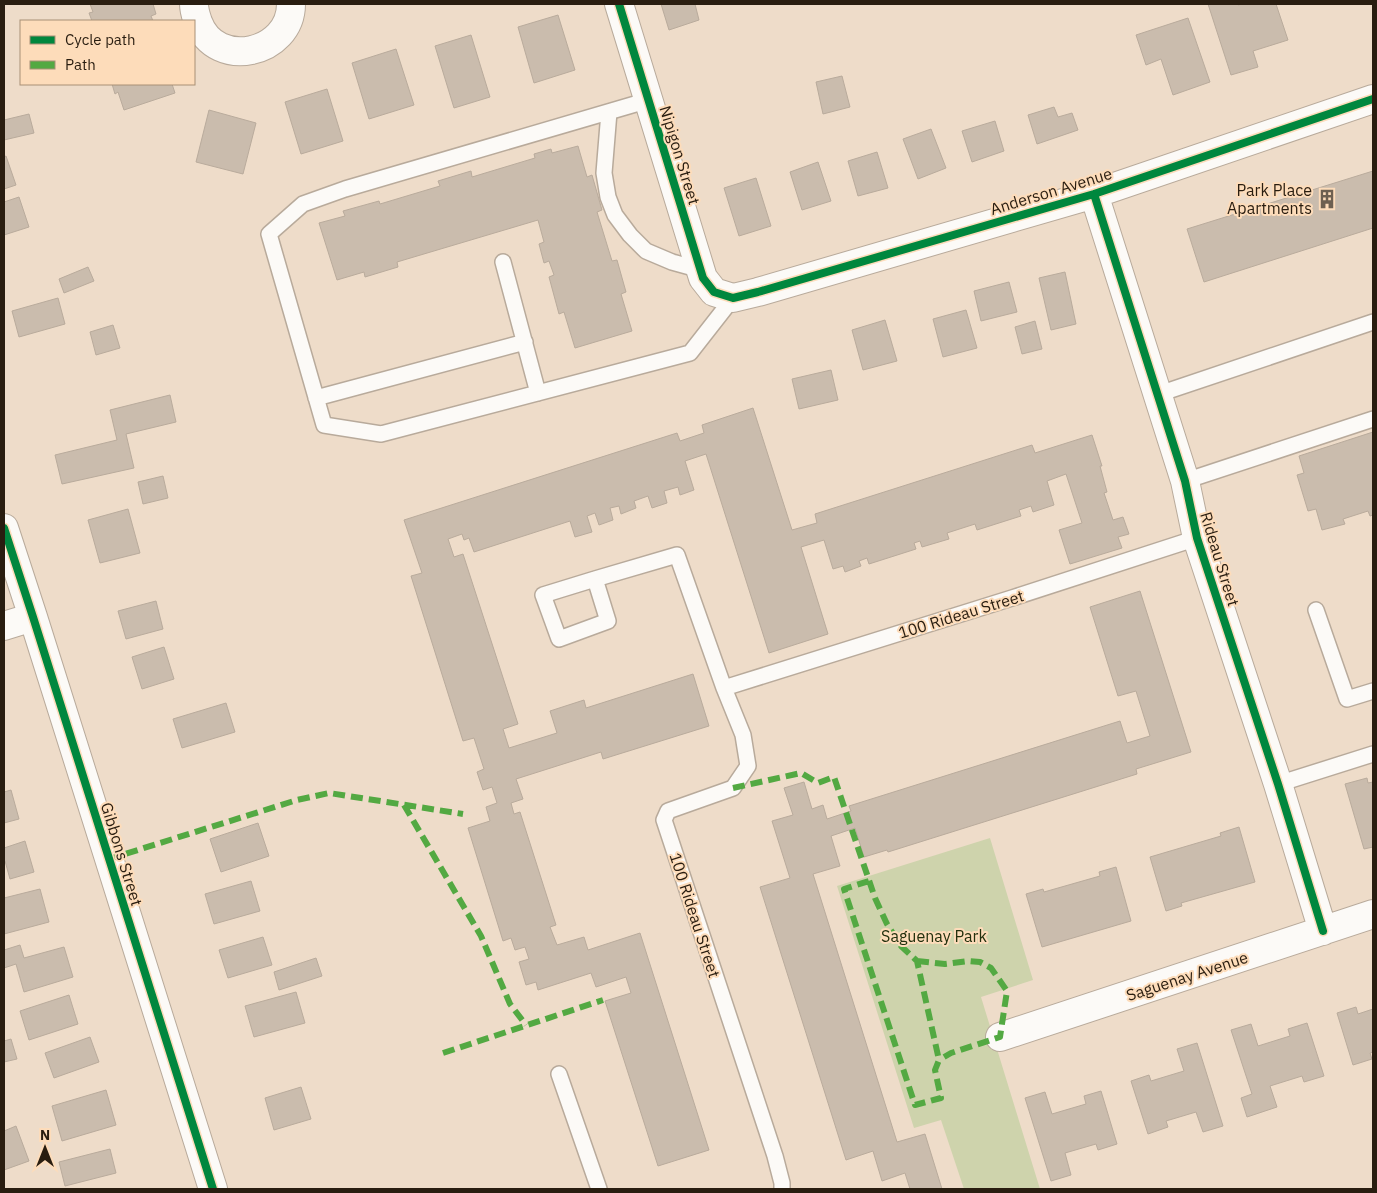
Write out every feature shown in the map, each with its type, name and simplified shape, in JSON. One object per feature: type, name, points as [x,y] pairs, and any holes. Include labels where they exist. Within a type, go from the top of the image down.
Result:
[{"type":"street","points":[[194,4],[194,11],[202,31],[213,43],[224,49],[249,52],[266,46],[279,35],[291,10],[291,4]]},
{"type":"street","name":"Nipigon Street","points":[[619,4],[704,278],[714,292],[733,298]]},
{"type":"street","name":"Anderson Avenue","points":[[733,298],[1094,194],[1373,99]]},
{"type":"street","name":"Rideau Street","points":[[1094,194],[1156,395],[1185,481],[1197,538],[1278,784],[1323,931]]},
{"type":"street","name":"Gibbons Street","points":[[4,528],[213,1189]]},
{"type":"street","points":[[4,626],[33,617]]},
{"type":"street","name":"Saguenay Avenue","points":[[1000,1037],[1373,914]]},
{"type":"lane","points":[[649,100],[345,189],[303,204],[269,234],[324,425],[381,434],[690,352],[733,298]]},
{"type":"lane","points":[[609,112],[604,173],[608,197],[615,215],[630,235],[646,251],[672,262],[701,270]]},
{"type":"lane","points":[[503,262],[538,393]]},
{"type":"lane","points":[[1156,395],[1373,322]]},
{"type":"lane","points":[[316,398],[525,342]]},
{"type":"lane","points":[[1185,481],[1373,419]]},
{"type":"lane","name":"100 Rideau Street","points":[[724,688],[1197,538]]},
{"type":"lane","name":"100 Rideau Street","points":[[595,578],[608,621],[559,639],[543,595],[595,578],[678,555],[724,688],[743,735],[748,766],[733,788],[668,812],[664,820],[772,1146],[782,1189]]},
{"type":"lane","points":[[1316,610],[1347,699],[1373,691]]},
{"type":"lane","points":[[1278,784],[1373,754]]},
{"type":"lane","points":[[558,1074],[599,1189]]},
{"type":"green space","name":"Saguenay Park","points":[[990,838],[1033,980],[981,997],[1040,1189],[964,1189],[941,1120],[914,1128],[837,886]]},
{"type":"building","points":[[90,4],[153,4],[156,14],[151,16],[153,20],[92,20],[89,13],[93,12]]},
{"type":"building","points":[[661,4],[695,4],[699,20],[669,30]]},
{"type":"building","points":[[1208,4],[1276,4],[1288,40],[1253,51],[1258,67],[1231,75]]},
{"type":"building","points":[[558,15],[575,70],[534,83],[518,27]]},
{"type":"building","points":[[1188,18],[1210,82],[1173,95],[1161,59],[1146,65],[1136,35]]},
{"type":"building","points":[[471,35],[490,97],[454,108],[435,46]]},
{"type":"building","points":[[396,49],[414,105],[369,119],[352,63]]},
{"type":"building","points":[[842,76],[850,107],[823,114],[816,82]]},
{"type":"building","points":[[112,85],[172,85],[175,93],[124,110],[118,92],[115,94]]},
{"type":"building","points":[[327,89],[343,141],[301,154],[285,102]]},
{"type":"building","points":[[1054,107],[1058,117],[1072,113],[1078,130],[1037,144],[1028,115]]},
{"type":"building","points":[[209,110],[256,123],[243,174],[196,162]]},
{"type":"building","points":[[29,114],[34,133],[4,140],[4,120]]},
{"type":"building","points":[[995,121],[1004,151],[972,162],[962,131]]},
{"type":"building","points":[[931,129],[946,168],[918,179],[903,139]]},
{"type":"building","points":[[578,146],[587,177],[592,175],[602,210],[597,212],[612,261],[617,260],[626,292],[621,294],[632,331],[575,348],[564,312],[559,314],[549,277],[554,275],[549,261],[544,263],[539,244],[544,242],[538,220],[397,262],[398,267],[365,277],[364,272],[337,280],[319,223],[345,216],[343,211],[379,201],[380,204],[440,186],[438,181],[471,171],[472,177],[535,158],[534,154],[551,149],[552,153]]},
{"type":"building","points":[[877,152],[888,188],[858,196],[848,161]]},
{"type":"building","points":[[6,156],[16,185],[4,189],[4,157]]},
{"type":"building","points":[[818,162],[831,201],[802,210],[790,172]]},
{"type":"building","name":"Park Place Apartments","points":[[1373,171],[1373,228],[1204,282],[1187,229]]},
{"type":"building","points":[[756,178],[771,226],[739,236],[724,188]]},
{"type":"building","points":[[19,197],[29,227],[4,235],[4,202]]},
{"type":"building","points":[[88,267],[94,281],[64,293],[59,279]]},
{"type":"building","points":[[1065,272],[1076,324],[1051,330],[1039,278]]},
{"type":"building","points":[[1009,282],[1017,312],[981,321],[974,291]]},
{"type":"building","points":[[58,298],[65,324],[19,337],[12,311]]},
{"type":"building","points":[[966,310],[977,348],[943,357],[933,319]]},
{"type":"building","points":[[885,320],[897,361],[863,370],[852,330]]},
{"type":"building","points":[[1035,321],[1042,349],[1022,354],[1015,327]]},
{"type":"building","points":[[113,325],[120,348],[96,355],[90,332]]},
{"type":"building","points":[[831,370],[838,400],[799,409],[792,379]]},
{"type":"building","points":[[170,395],[176,422],[126,434],[134,468],[62,484],[55,455],[117,440],[110,410]]},
{"type":"building","points":[[753,408],[792,530],[817,523],[815,514],[1032,445],[1035,453],[1092,435],[1102,466],[1100,466],[1107,492],[1104,493],[1113,520],[1123,517],[1129,534],[1118,537],[1122,548],[1070,564],[1059,530],[1082,523],[1066,474],[1047,481],[1054,505],[1033,512],[1031,506],[1019,510],[1021,516],[977,530],[975,524],[947,533],[949,539],[922,547],[920,541],[914,543],[916,549],[869,564],[867,558],[859,561],[861,566],[845,572],[843,566],[833,569],[824,540],[801,547],[828,634],[769,653],[706,454],[685,461],[694,490],[680,495],[678,487],[664,491],[667,503],[652,508],[648,496],[634,501],[636,508],[621,514],[619,506],[610,508],[613,520],[599,525],[595,513],[587,516],[592,532],[575,537],[570,521],[474,552],[469,538],[464,540],[462,534],[448,539],[454,557],[463,554],[518,724],[503,729],[509,748],[557,733],[550,711],[584,700],[586,708],[693,674],[709,726],[603,759],[601,752],[516,779],[523,799],[511,803],[514,814],[520,812],[556,925],[550,927],[557,945],[584,937],[588,950],[640,933],[709,1150],[658,1166],[605,1001],[631,993],[626,977],[596,987],[591,973],[538,990],[536,982],[526,985],[519,962],[529,959],[525,947],[515,950],[511,938],[503,941],[468,828],[490,821],[486,807],[497,803],[492,787],[483,790],[477,772],[484,769],[474,738],[463,741],[411,576],[422,573],[404,520],[677,433],[680,441],[704,433],[702,425]]},
{"type":"building","points":[[1373,432],[1373,515],[1370,516],[1368,511],[1343,519],[1345,524],[1322,530],[1316,509],[1308,511],[1297,475],[1304,473],[1299,456]]},
{"type":"building","points":[[163,476],[168,498],[143,504],[138,482]]},
{"type":"building","points":[[128,509],[140,553],[100,563],[88,520]]},
{"type":"building","points":[[1140,591],[1191,752],[1136,769],[1137,774],[888,852],[887,850],[864,857],[855,828],[831,836],[840,866],[813,874],[897,1142],[925,1134],[942,1189],[910,1189],[905,1173],[882,1181],[873,1151],[846,1160],[760,887],[790,878],[772,821],[793,815],[784,788],[804,782],[812,809],[823,805],[827,819],[851,811],[849,806],[1120,721],[1127,743],[1150,736],[1136,691],[1118,696],[1090,607]]},
{"type":"building","points":[[156,601],[163,629],[126,639],[118,611]]},
{"type":"building","points":[[164,647],[174,679],[142,689],[132,657]]},
{"type":"building","points":[[226,703],[235,732],[182,748],[173,719]]},
{"type":"building","points":[[1367,778],[1368,783],[1373,782],[1373,847],[1364,849],[1345,784]]},
{"type":"building","points":[[11,790],[19,819],[4,823],[4,792]]},
{"type":"building","points":[[258,823],[269,856],[221,872],[210,839]]},
{"type":"building","points":[[1239,827],[1255,882],[1181,903],[1182,906],[1166,911],[1150,857],[1221,836],[1220,833]]},
{"type":"building","points":[[25,841],[34,872],[10,879],[4,862],[4,848]]},
{"type":"building","points":[[1116,867],[1131,921],[1042,947],[1026,894],[1043,889],[1044,892],[1100,876],[1099,872]]},
{"type":"building","points":[[251,881],[260,911],[214,924],[205,894]]},
{"type":"building","points":[[40,889],[49,922],[4,934],[4,898]]},
{"type":"building","points":[[263,937],[272,965],[228,978],[219,950]]},
{"type":"building","points":[[20,945],[24,958],[64,947],[73,977],[24,992],[16,964],[4,968],[4,950]]},
{"type":"building","points":[[316,958],[322,976],[279,990],[274,972]]},
{"type":"building","points":[[296,992],[305,1023],[254,1037],[245,1006]]},
{"type":"building","points":[[69,995],[78,1024],[29,1040],[20,1011]]},
{"type":"building","points":[[1356,1007],[1358,1014],[1373,1009],[1373,1052],[1370,1053],[1372,1059],[1353,1065],[1337,1013]]},
{"type":"building","points":[[1307,1023],[1324,1076],[1304,1082],[1302,1076],[1270,1086],[1277,1107],[1247,1117],[1241,1098],[1252,1094],[1231,1030],[1251,1024],[1258,1046],[1290,1036],[1288,1029]]},
{"type":"building","points":[[90,1037],[99,1062],[54,1078],[45,1053]]},
{"type":"building","points":[[11,1039],[17,1059],[4,1062],[4,1041]]},
{"type":"building","points":[[1197,1043],[1223,1126],[1203,1132],[1196,1112],[1166,1121],[1168,1127],[1148,1134],[1131,1081],[1149,1075],[1151,1081],[1184,1071],[1177,1049]]},
{"type":"building","points":[[301,1087],[311,1119],[274,1130],[265,1098]]},
{"type":"building","points":[[106,1090],[116,1125],[62,1141],[52,1106]]},
{"type":"building","points":[[1101,1091],[1117,1144],[1098,1150],[1096,1144],[1065,1153],[1071,1175],[1051,1181],[1025,1098],[1045,1092],[1052,1114],[1086,1104],[1084,1096]]},
{"type":"building","points":[[16,1126],[29,1161],[4,1170],[4,1131]]},
{"type":"building","points":[[110,1149],[116,1173],[65,1186],[59,1162]]},
{"type":"marked path","points":[[733,788],[801,773],[818,783],[834,777],[875,898],[887,924],[901,946],[917,961],[939,1060],[935,1070],[941,1098],[915,1105],[844,889],[869,881]]},
{"type":"marked path","points":[[109,859],[297,800],[329,793],[463,814]]},
{"type":"marked path","points":[[404,805],[481,936],[510,1004],[526,1025]]},
{"type":"marked path","points":[[917,961],[945,964],[969,961],[980,962],[991,968],[1007,991],[1000,1037],[951,1053],[939,1060]]},
{"type":"marked path","points":[[443,1053],[603,1000]]},
{"type":"cycle path","points":[[619,4],[703,278],[714,292],[733,298],[1094,194],[1373,99]]},
{"type":"cycle path","points":[[1094,194],[1185,481],[1197,538],[1278,784],[1323,931]]},
{"type":"cycle path","points":[[4,528],[213,1189]]},
{"type":"place","name":"Park Place Apartments","points":[[1327,199]]}]
